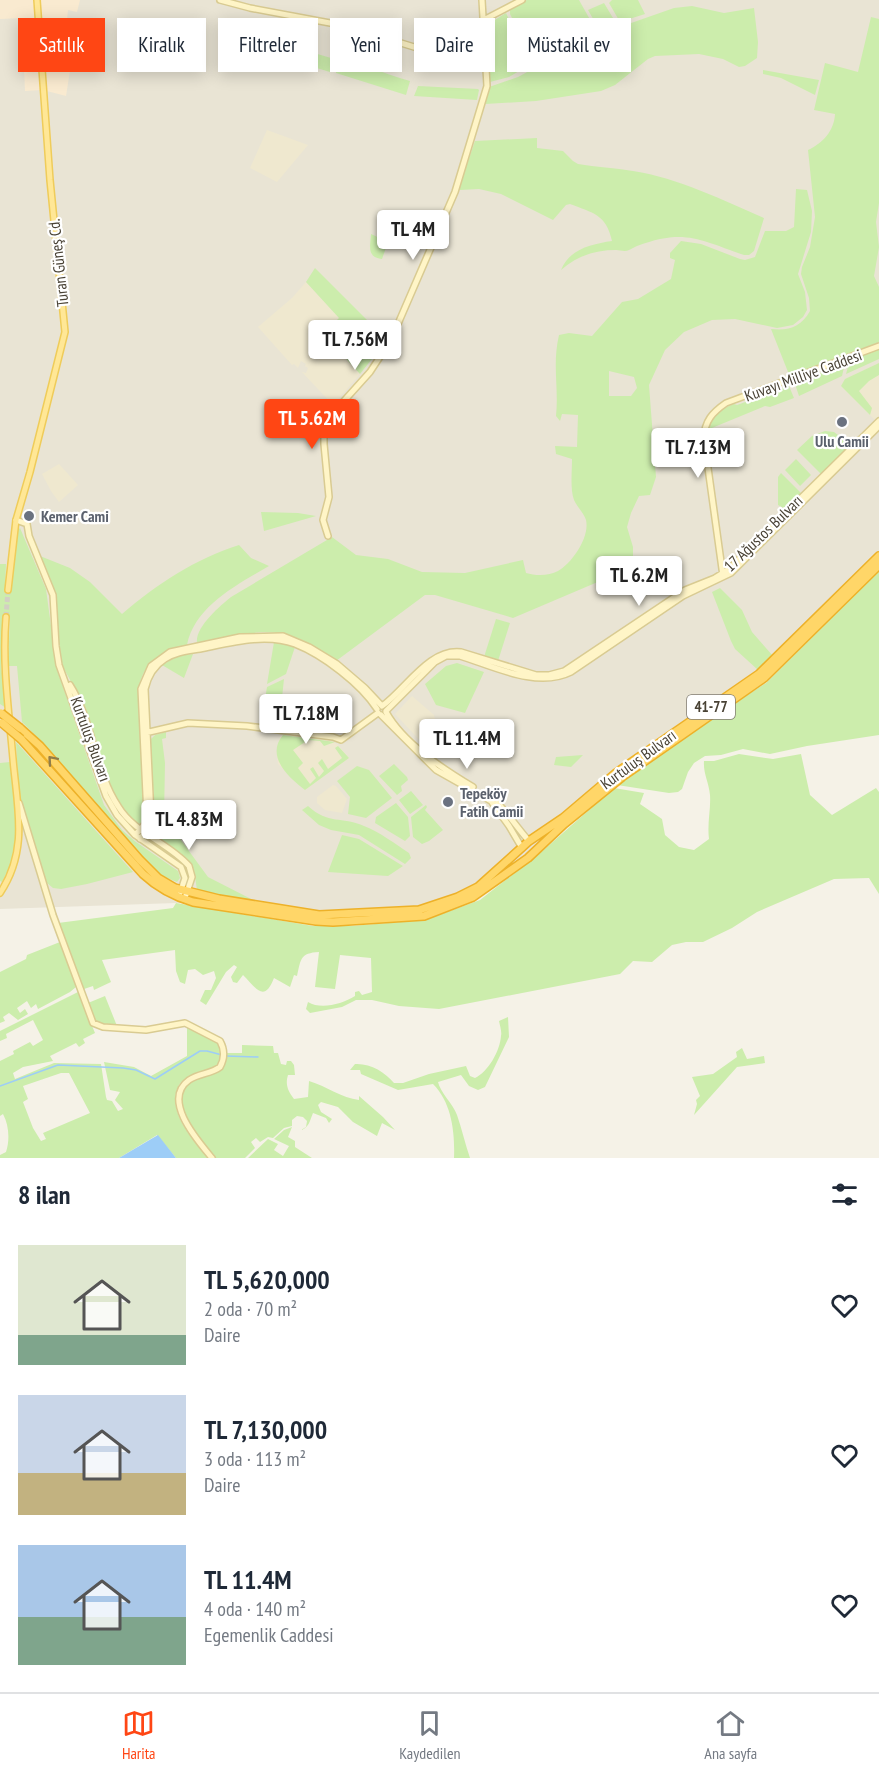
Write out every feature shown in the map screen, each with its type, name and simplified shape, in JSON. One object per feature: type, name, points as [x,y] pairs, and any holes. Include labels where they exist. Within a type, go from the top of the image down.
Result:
[{"type":"highway","name":"Kurtuluş Bulvarı","points":[[522,848],[616,773],[765,670],[879,556]]},
{"type":"highway","name":"Kurtuluş Bulvarı","points":[[528,858],[564,824],[622,777],[764,678],[879,565]]},
{"type":"highway","points":[[1,713],[40,746],[144,865],[183,895],[319,915],[419,910],[471,891],[522,848],[524,855],[528,858],[473,897],[430,914],[416,917],[324,922],[183,895],[153,884],[142,874],[21,739],[1,722]]},
{"type":"highway","points":[[530,841],[535,845],[536,850]]},
{"type":"main road","name":"Turan Güneş Cd.","points":[[8,590],[16,520],[65,332],[50,180],[37,0]]},
{"type":"main road","points":[[0,892],[12,872],[17,855],[19,802],[4,662],[6,617]]},
{"type":"street","points":[[220,0],[346,26],[414,47]]},
{"type":"street","points":[[482,0],[484,18]]},
{"type":"street","points":[[489,18],[522,0]]},
{"type":"street","points":[[328,536],[322,520],[329,497],[324,427],[334,412],[370,372],[391,340],[455,192],[487,86],[486,72]]},
{"type":"street","name":"Kuvayı Milliye Caddesi","points":[[723,576],[704,432],[711,416],[726,403],[879,346]]},
{"type":"street","name":"17 Ağustos Bulvarı","points":[[146,733],[188,723],[247,726],[341,740],[381,710],[435,662],[450,655],[535,678],[550,679],[563,675],[687,594],[734,570],[878,424]]},
{"type":"street","name":"Kurtuluş Bulvarı","points":[[16,520],[27,524],[29,536],[51,588],[57,653],[63,673],[78,696],[114,801],[140,835],[189,866],[192,877],[183,895]]},
{"type":"street","points":[[140,835],[147,816],[146,733],[141,689],[145,675],[156,661],[174,650],[245,636],[277,635],[303,644],[342,668],[438,771],[491,801],[522,848]]},
{"type":"street","points":[[381,710],[435,763],[495,800],[513,824],[530,841]]},
{"type":"street","points":[[19,802],[53,915],[93,1023],[103,1027],[146,1030],[187,1024],[220,1041],[224,1053],[220,1067],[188,1081],[179,1096],[187,1127],[212,1158]]},
{"type":"shaded area","points":[[0,0],[879,0],[879,565],[774,670],[684,732],[479,894],[430,914],[333,922],[214,905],[176,903],[0,909]]},
{"type":"shaded area","points":[[0,0],[80,0],[77,12],[68,10],[67,18],[0,19]]},
{"type":"shaded area","points":[[24,72],[70,72],[66,96],[43,90],[25,91]]},
{"type":"shaded area","points":[[267,130],[308,145],[277,182],[250,168]]},
{"type":"shaded area","points":[[306,282],[339,318],[323,334],[360,374],[333,405],[302,372],[306,373],[308,368],[306,364],[301,361],[298,368],[292,365],[258,327],[292,298]]},
{"type":"shaded area","points":[[879,363],[879,416],[875,420],[841,386],[845,379]]},
{"type":"shaded area","points":[[59,464],[78,485],[59,502],[42,474]]},
{"type":"shaded area","points":[[412,696],[434,715],[440,739],[429,750],[395,714]]},
{"type":"shaded area","points":[[283,735],[331,740],[349,758],[305,790],[278,764],[277,753],[280,737]]},
{"type":"shaded area","points":[[333,785],[347,799],[342,813],[325,810],[317,803],[317,797]]},
{"type":"green space","points":[[527,0],[579,0],[589,18],[512,18],[510,10]]},
{"type":"green space","points":[[612,0],[638,0],[645,14],[631,18],[618,18],[609,3]]},
{"type":"green space","points":[[604,3],[613,18],[593,18],[588,10]]},
{"type":"green space","points":[[692,6],[724,13],[754,8],[758,42],[757,58],[739,67],[723,59],[699,54],[655,56],[615,85],[601,91],[536,101],[485,104],[489,87],[527,72],[631,72],[631,23],[674,8]]},
{"type":"green space","points":[[506,13],[508,18],[507,72],[517,72],[509,77],[490,82],[490,72],[495,72],[495,20]]},
{"type":"green space","points":[[871,17],[879,19],[879,203],[876,222],[879,247],[874,276],[879,287],[879,342],[790,377],[771,329],[794,327],[803,321],[810,311],[809,298],[801,274],[810,247],[815,217],[808,150],[827,136],[835,114],[814,110],[825,63],[858,72]]},
{"type":"green space","points":[[318,54],[330,58],[330,72],[318,68]]},
{"type":"green space","points":[[763,70],[819,80],[815,95],[781,78],[763,74]]},
{"type":"green space","points":[[382,72],[410,81],[406,95],[336,73]]},
{"type":"green space","points":[[418,86],[479,90],[477,100],[414,96]]},
{"type":"green space","points":[[537,138],[537,148],[563,151],[578,164],[650,174],[700,190],[764,218],[754,251],[749,255],[744,255],[692,238],[668,238],[627,251],[608,250],[594,253],[573,261],[561,270],[575,252],[612,241],[602,220],[570,204],[566,205],[553,220],[501,194],[479,189],[460,190],[459,188],[475,141]]},
{"type":"green space","points":[[796,189],[807,190],[812,211],[811,232],[798,274],[805,292],[807,310],[803,317],[793,325],[777,328],[735,319],[712,320],[684,332],[665,350],[649,385],[656,477],[650,495],[639,496],[627,527],[633,547],[633,567],[513,618],[435,595],[425,595],[336,661],[315,647],[285,634],[267,632],[247,634],[197,643],[197,637],[204,624],[231,597],[332,537],[356,555],[388,559],[422,572],[465,573],[523,560],[526,573],[542,575],[558,571],[579,549],[587,527],[585,517],[573,496],[572,459],[556,454],[555,446],[577,447],[578,415],[562,414],[560,421],[556,416],[556,356],[559,335],[569,333],[592,336],[622,302],[638,299],[671,279],[675,260],[670,258],[670,253],[681,241],[701,244],[745,260],[755,257],[765,231],[786,231],[794,227]],"holes":[[[609,371],[634,377],[637,388],[631,396],[609,396]]]},
{"type":"green space","points":[[371,234],[388,242],[382,259],[372,254]]},
{"type":"green space","points":[[315,268],[381,334],[383,345],[360,374],[323,334],[339,318],[306,282]]},
{"type":"green space","points":[[879,349],[879,359],[846,374],[850,360]]},
{"type":"green space","points":[[845,363],[842,376],[799,396],[795,384]]},
{"type":"green space","points":[[879,363],[879,375],[859,391],[872,408],[870,415],[841,386],[845,379]]},
{"type":"green space","points":[[789,386],[794,398],[770,407],[765,406],[707,430],[714,417],[725,408]]},
{"type":"green space","points":[[825,431],[834,432],[851,445],[821,474],[797,450],[812,436]]},
{"type":"green space","points":[[796,459],[811,475],[800,486],[785,470]]},
{"type":"green space","points":[[781,473],[801,493],[785,509],[778,505],[778,477]]},
{"type":"green space","points":[[261,512],[298,513],[316,516],[264,531]]},
{"type":"green space","points":[[20,528],[46,589],[57,670],[104,805],[122,830],[178,871],[180,878],[177,882],[162,876],[140,856],[22,722],[17,666],[8,666],[10,618],[3,617],[1,665],[6,708],[0,704],[0,564],[6,564],[5,590],[11,590],[16,532]]},
{"type":"green space","points":[[239,545],[251,558],[269,566],[219,598],[199,619],[187,645],[159,656],[142,676],[138,696],[145,814],[143,823],[137,824],[127,816],[112,792],[80,698],[63,667],[56,597],[40,556],[70,568],[90,582],[122,614],[192,565]]},
{"type":"green space","points":[[879,571],[879,735],[770,754],[743,749],[721,755],[705,756],[694,763],[682,789],[678,792],[669,793],[617,785],[766,683]]},
{"type":"green space","points":[[720,588],[742,610],[752,632],[773,656],[758,670],[735,649],[731,641],[712,592]]},
{"type":"green space","points":[[496,619],[510,623],[498,661],[484,657]]},
{"type":"green space","points":[[274,642],[295,647],[286,674],[267,684]]},
{"type":"green space","points":[[193,654],[184,678],[162,665],[178,656]]},
{"type":"green space","points":[[457,663],[484,672],[465,713],[436,705],[425,684],[446,666]]},
{"type":"green space","points":[[284,679],[279,726],[261,724],[267,687]]},
{"type":"green space","points":[[166,732],[166,738],[162,739],[165,763],[164,817],[208,877],[255,901],[212,895],[197,890],[194,870],[190,862],[152,833],[155,810],[151,739],[155,735]]},
{"type":"green space","points":[[283,735],[335,742],[324,746],[320,741],[308,740],[293,750],[303,763],[298,768],[310,784],[316,778],[310,769],[313,767],[319,777],[324,771],[318,763],[322,759],[328,769],[342,758],[335,748],[338,746],[349,758],[305,790],[281,766],[277,751],[278,743]]},
{"type":"green space","points":[[16,742],[133,872],[61,889],[53,888],[47,883],[21,802]]},
{"type":"green space","points":[[739,754],[773,759],[801,754],[810,795],[832,815],[876,788],[879,792],[879,894],[869,878],[834,879],[757,912],[732,928],[703,942],[672,945],[652,962],[633,961],[620,974],[439,1009],[356,1000],[342,1007],[310,1013],[306,1009],[308,1002],[319,1006],[332,1005],[355,996],[355,992],[359,991],[362,995],[372,992],[371,958],[340,955],[335,989],[315,987],[319,952],[302,958],[297,976],[294,975],[290,987],[274,978],[267,990],[263,992],[256,989],[243,975],[237,983],[233,982],[231,977],[237,967],[234,965],[226,972],[206,1005],[200,1001],[205,990],[211,990],[216,978],[214,971],[203,975],[195,969],[188,970],[185,984],[180,982],[176,971],[175,950],[102,960],[111,982],[94,990],[93,986],[84,989],[58,923],[173,908],[176,903],[313,926],[351,926],[425,920],[480,900],[539,854],[614,788],[644,793],[640,804],[662,819],[665,835],[679,847],[694,850],[709,839],[710,795],[704,761],[714,761]]},
{"type":"green space","points":[[583,755],[571,767],[554,765],[556,757]]},
{"type":"green space","points":[[10,762],[16,840],[13,859],[2,882],[0,881],[0,763]]},
{"type":"green space","points":[[394,764],[408,780],[401,786],[402,791],[397,795],[379,776]]},
{"type":"green space","points":[[357,766],[369,770],[392,798],[366,818],[348,814],[350,797],[337,781]]},
{"type":"green space","points":[[411,791],[423,805],[410,814],[399,800]]},
{"type":"green space","points":[[396,803],[408,817],[410,836],[405,841],[375,823],[376,817]]},
{"type":"green space","points":[[426,805],[425,810],[443,830],[422,844],[413,837],[411,817]]},
{"type":"green space","points":[[308,806],[322,816],[356,823],[382,835],[409,853],[411,858],[405,864],[359,835],[331,830],[319,825],[302,810]]},
{"type":"green space","points":[[342,835],[359,839],[403,866],[388,876],[328,872]]},
{"type":"green space","points":[[60,942],[76,987],[38,1009],[36,1004],[31,1008],[27,1001],[17,1008],[20,1013],[25,1009],[28,1014],[18,1020],[9,1013],[3,1017],[5,1021],[0,1023],[0,972],[26,959],[27,955]]},
{"type":"green space","points":[[78,992],[95,1033],[83,1039],[85,1043],[79,1047],[76,1043],[50,1056],[53,1061],[23,1067],[13,1073],[15,1079],[54,1063],[101,1064],[107,1100],[112,1101],[118,1111],[123,1109],[115,1100],[120,1092],[110,1090],[104,1062],[134,1067],[151,1076],[187,1056],[187,1026],[209,1037],[220,1047],[222,1054],[219,1064],[182,1081],[178,1086],[175,1102],[180,1120],[208,1158],[176,1158],[157,1135],[119,1158],[0,1158],[0,1155],[6,1152],[8,1128],[3,1114],[0,1116],[0,1061],[30,1042],[33,1046],[43,1040],[33,1020],[6,1034],[7,1038],[0,1041],[0,1031]],"holes":[[[61,1073],[69,1073],[90,1113],[43,1133],[46,1139],[41,1141],[33,1128],[23,1102],[28,1099],[23,1086]]]},
{"type":"green space","points":[[105,996],[117,1026],[100,1023],[92,1015],[88,1003]]},
{"type":"green space","points":[[508,1017],[509,1037],[485,1087],[478,1090],[469,1086],[461,1075],[438,1082],[457,1115],[470,1158],[454,1158],[451,1119],[444,1100],[433,1084],[398,1090],[361,1074],[360,1070],[350,1070],[355,1064],[366,1065],[382,1072],[394,1083],[403,1083],[429,1074],[466,1066],[470,1076],[475,1078],[493,1060],[500,1042],[499,1021]]},
{"type":"green space","points":[[242,1045],[273,1046],[274,1053],[278,1053],[281,1064],[286,1065],[287,1061],[291,1061],[294,1065],[295,1075],[288,1075],[287,1085],[294,1099],[308,1097],[309,1081],[353,1099],[359,1100],[359,1096],[395,1130],[382,1123],[377,1136],[353,1122],[338,1107],[321,1102],[318,1105],[321,1112],[332,1119],[329,1123],[326,1118],[313,1113],[306,1127],[307,1121],[297,1116],[292,1120],[292,1126],[284,1128],[273,1138],[268,1137],[260,1142],[256,1138],[251,1142],[255,1148],[245,1158],[216,1158],[189,1126],[181,1097],[189,1082],[221,1069],[226,1053],[242,1053]]},
{"type":"green space","points":[[742,1048],[747,1059],[764,1056],[765,1063],[737,1067],[694,1115],[696,1100],[700,1096],[692,1077],[713,1074],[737,1057],[736,1052]]},
{"type":"green space","points":[[292,1127],[288,1137],[295,1141],[295,1147],[312,1158],[248,1158],[268,1139],[278,1144],[274,1150],[283,1156],[289,1146],[274,1139],[284,1130]]},
{"type":"water","points":[[158,1135],[176,1158],[119,1158]]},
{"type":"waterway","points":[[0,1086],[58,1065],[123,1068],[136,1070],[155,1079],[200,1051],[222,1055]]},
{"type":"waterway","points":[[226,1056],[258,1057]]},
{"type":"tunnel","points":[[6,617],[8,590]]},
{"type":"place","name":"Ulu Camii","points":[[842,422]]},
{"type":"place","name":"Kemer Cami","points":[[29,516]]},
{"type":"place","name":"Tepeköy Fatih Camii","points":[[448,802]]}]
